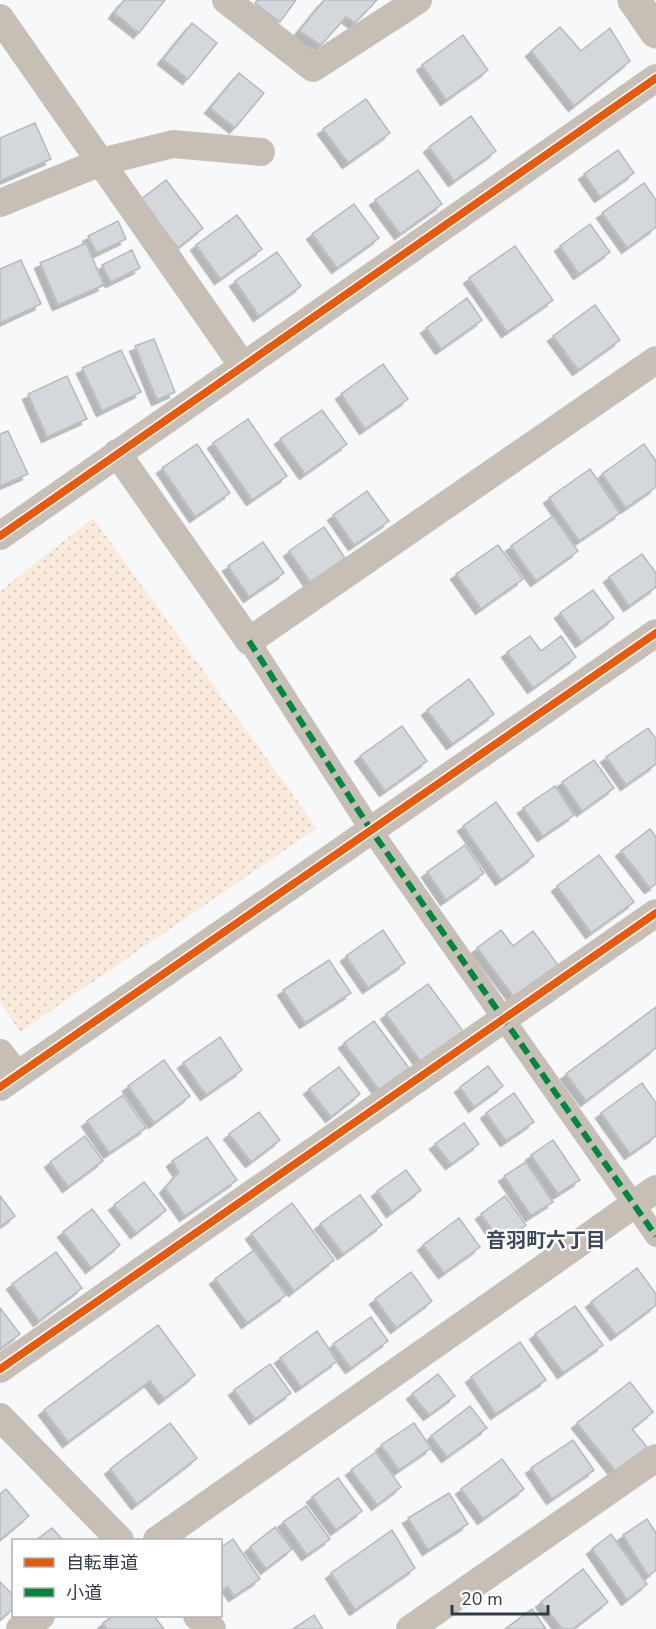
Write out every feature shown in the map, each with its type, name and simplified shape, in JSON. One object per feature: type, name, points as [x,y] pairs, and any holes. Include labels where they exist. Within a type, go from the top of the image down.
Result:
[{"type":"street","points":[[226,0],[313,68],[418,0]]},
{"type":"street","points":[[634,0],[656,32]]},
{"type":"street","points":[[0,18],[243,366]]},
{"type":"street","points":[[0,536],[656,78]]},
{"type":"street","points":[[0,203],[101,162],[173,144],[261,152]]},
{"type":"street","points":[[249,641],[656,360]]},
{"type":"street","points":[[117,453],[249,641],[371,830],[503,1019],[645,1197],[656,1236]]},
{"type":"street","points":[[0,1053],[8,1081],[656,633]]},
{"type":"street","points":[[0,1369],[656,913]]},
{"type":"street","points":[[158,1539],[645,1197]]},
{"type":"street","points":[[0,1417],[119,1539]]},
{"type":"street","points":[[410,1629],[656,1458]]},
{"type":"street","points":[[20,1629],[39,1617]]},
{"type":"street","points":[[199,1617],[212,1629]]},
{"type":"shaded area","points":[[93,518],[317,828],[20,1032],[0,1002],[0,591]]},
{"type":"building","points":[[124,0],[165,0],[139,33],[114,13]]},
{"type":"building","points":[[257,0],[296,0],[280,22],[255,3]]},
{"type":"building","points":[[324,0],[377,0],[355,23],[346,17],[321,45],[299,31]]},
{"type":"building","points":[[192,23],[217,43],[188,79],[163,59]]},
{"type":"building","points":[[560,27],[581,51],[610,28],[630,61],[574,106],[531,51]]},
{"type":"building","points":[[463,35],[488,70],[446,100],[422,65]]},
{"type":"building","points":[[239,73],[264,93],[235,128],[210,108]]},
{"type":"building","points":[[366,99],[390,133],[348,163],[323,129]]},
{"type":"building","points":[[471,116],[496,151],[454,181],[429,147]]},
{"type":"building","points":[[35,123],[51,159],[0,181],[0,138]]},
{"type":"building","points":[[618,150],[634,173],[600,197],[584,174]]},
{"type":"building","points":[[418,170],[442,204],[400,234],[375,200]]},
{"type":"building","points":[[166,180],[203,228],[178,248],[140,200]]},
{"type":"building","points":[[644,183],[656,200],[656,227],[627,248],[602,213]]},
{"type":"building","points":[[354,204],[379,238],[337,268],[312,234]]},
{"type":"building","points":[[237,215],[262,249],[220,279],[196,245]]},
{"type":"building","points":[[118,221],[126,239],[97,253],[88,236]]},
{"type":"building","points":[[590,224],[610,252],[579,274],[560,246]]},
{"type":"building","points":[[86,243],[104,285],[58,305],[40,263]]},
{"type":"building","points":[[515,246],[553,300],[507,332],[469,278]]},
{"type":"building","points":[[132,250],[140,268],[111,282],[102,265]]},
{"type":"building","points":[[277,252],[301,286],[259,316],[235,281]]},
{"type":"building","points":[[21,260],[41,304],[0,323],[0,269]]},
{"type":"building","points":[[467,298],[482,320],[441,349],[426,328]]},
{"type":"building","points":[[595,305],[620,340],[578,370],[553,336]]},
{"type":"building","points":[[154,339],[175,392],[157,400],[135,346]]},
{"type":"building","points":[[121,350],[141,392],[102,411],[82,368]]},
{"type":"building","points":[[383,364],[408,399],[365,429],[341,394]]},
{"type":"building","points":[[67,376],[87,419],[47,437],[28,394]]},
{"type":"building","points":[[322,410],[347,444],[305,474],[280,439]]},
{"type":"building","points":[[248,419],[287,476],[252,500],[213,443]]},
{"type":"building","points":[[8,431],[28,474],[0,486],[0,434]]},
{"type":"building","points":[[197,444],[230,493],[195,517],[162,468]]},
{"type":"building","points":[[644,444],[656,461],[656,487],[626,508],[602,474]]},
{"type":"building","points":[[590,469],[620,513],[579,541],[549,498]]},
{"type":"building","points":[[367,491],[389,521],[354,545],[333,515]]},
{"type":"building","points":[[553,516],[578,551],[536,581],[511,546]]},
{"type":"building","points":[[324,527],[345,558],[310,582],[289,551]]},
{"type":"building","points":[[263,542],[284,573],[249,597],[228,566]]},
{"type":"building","points":[[498,545],[523,579],[481,609],[456,574]]},
{"type":"building","points":[[642,554],[656,573],[656,587],[629,606],[609,577]]},
{"type":"building","points":[[593,590],[614,618],[581,642],[560,613]]},
{"type":"building","points":[[530,636],[541,651],[561,636],[576,657],[533,688],[507,652]]},
{"type":"building","points":[[469,679],[494,714],[452,744],[427,710]]},
{"type":"building","points":[[402,726],[427,761],[385,791],[360,756]]},
{"type":"building","points":[[648,728],[656,739],[656,764],[626,785],[606,757]]},
{"type":"building","points":[[594,760],[614,788],[582,811],[562,782]]},
{"type":"building","points":[[555,786],[574,815],[543,836],[523,808]]},
{"type":"building","points":[[496,802],[534,856],[501,880],[463,826]]},
{"type":"building","points":[[650,829],[656,837],[656,884],[650,888],[621,851]]},
{"type":"building","points":[[465,845],[484,873],[446,900],[427,872]]},
{"type":"building","points":[[599,855],[634,902],[591,933],[557,886]]},
{"type":"building","points":[[383,930],[405,963],[368,988],[346,956]]},
{"type":"building","points":[[501,930],[513,946],[533,931],[558,965],[514,997],[477,948]]},
{"type":"building","points":[[329,960],[351,993],[305,1023],[283,990]]},
{"type":"building","points":[[428,984],[463,1031],[421,1062],[386,1014]]},
{"type":"building","points":[[656,1007],[656,1048],[586,1101],[566,1074]]},
{"type":"building","points":[[374,1021],[409,1068],[379,1090],[344,1043]]},
{"type":"building","points":[[220,1037],[242,1070],[206,1095],[183,1063]]},
{"type":"building","points":[[164,1060],[190,1096],[154,1123],[128,1086]]},
{"type":"building","points":[[488,1066],[503,1086],[474,1107],[460,1087]]},
{"type":"building","points":[[339,1067],[360,1094],[331,1117],[309,1089]]},
{"type":"building","points":[[642,1083],[656,1103],[656,1136],[630,1154],[601,1113]]},
{"type":"building","points":[[514,1093],[534,1122],[506,1141],[486,1113]]},
{"type":"building","points":[[123,1095],[146,1128],[109,1153],[87,1121]]},
{"type":"building","points":[[259,1112],[280,1140],[251,1162],[229,1134]]},
{"type":"building","points":[[464,1123],[479,1144],[451,1164],[435,1144]]},
{"type":"building","points":[[85,1136],[103,1161],[68,1187],[50,1162]]},
{"type":"building","points":[[207,1137],[237,1180],[185,1216],[165,1188],[179,1172],[172,1161]]},
{"type":"building","points":[[553,1140],[580,1180],[558,1194],[531,1155]]},
{"type":"building","points":[[526,1162],[553,1202],[531,1216],[504,1176]]},
{"type":"building","points":[[406,1170],[421,1190],[392,1212],[377,1191]]},
{"type":"building","points":[[144,1182],[166,1210],[136,1233],[114,1205]]},
{"type":"building","points":[[360,1195],[382,1225],[343,1254],[320,1224]]},
{"type":"building","points":[[0,1196],[15,1216],[0,1227]]},
{"type":"building","points":[[505,1196],[526,1225],[501,1243],[481,1214]]},
{"type":"building","points":[[292,1203],[334,1260],[294,1291],[251,1234]]},
{"type":"building","points":[[92,1209],[120,1245],[91,1268],[63,1232]]},
{"type":"building","points":[[459,1218],[480,1247],[444,1273],[423,1245]]},
{"type":"building","points":[[254,1250],[286,1295],[247,1323],[215,1279]]},
{"type":"building","points":[[56,1252],[82,1288],[39,1321],[12,1284]]},
{"type":"building","points":[[637,1268],[656,1294],[656,1305],[616,1335],[591,1302]]},
{"type":"building","points":[[411,1272],[432,1301],[396,1328],[375,1299]]},
{"type":"building","points":[[575,1306],[603,1345],[563,1373],[535,1334]]},
{"type":"building","points":[[0,1308],[20,1334],[0,1349]]},
{"type":"building","points":[[371,1317],[388,1341],[351,1368],[333,1344]]},
{"type":"building","points":[[158,1325],[195,1375],[164,1399],[150,1381],[68,1442],[44,1410]]},
{"type":"building","points":[[317,1331],[337,1361],[301,1387],[280,1358]]},
{"type":"building","points":[[520,1342],[546,1380],[496,1414],[471,1377]]},
{"type":"building","points":[[270,1364],[291,1393],[255,1419],[234,1390]]},
{"type":"building","points":[[438,1374],[455,1396],[429,1415],[412,1394]]},
{"type":"building","points":[[630,1382],[653,1412],[632,1429],[647,1447],[616,1472],[577,1423]]},
{"type":"building","points":[[470,1406],[487,1428],[447,1457],[431,1436]]},
{"type":"building","points":[[170,1423],[197,1458],[137,1504],[110,1469]]},
{"type":"building","points":[[414,1423],[431,1448],[399,1470],[381,1445]]},
{"type":"building","points":[[573,1440],[594,1470],[552,1499],[531,1468]]},
{"type":"building","points":[[376,1452],[401,1487],[377,1505],[351,1470]]},
{"type":"building","points":[[502,1459],[524,1489],[483,1519],[461,1489]]},
{"type":"building","points":[[338,1478],[362,1511],[336,1530],[312,1497]]},
{"type":"building","points":[[6,1489],[29,1516],[0,1540],[0,1494]]},
{"type":"building","points":[[449,1493],[468,1524],[428,1550],[408,1518]]},
{"type":"building","points":[[306,1506],[330,1539],[307,1555],[283,1522]]},
{"type":"building","points":[[647,1519],[656,1533],[656,1570],[648,1576],[623,1535]]},
{"type":"building","points":[[275,1527],[292,1549],[266,1569],[250,1547]]},
{"type":"building","points":[[52,1528],[62,1539],[37,1539]]},
{"type":"building","points":[[392,1530],[415,1568],[355,1610],[331,1573]]},
{"type":"building","points":[[611,1534],[647,1584],[627,1600],[592,1549]]},
{"type":"building","points":[[233,1539],[260,1579],[234,1596],[228,1587],[222,1591],[222,1547]]},
{"type":"building","points":[[583,1569],[608,1602],[573,1629],[562,1629],[541,1602]]},
{"type":"building","points":[[0,1582],[12,1594],[12,1610],[0,1620]]},
{"type":"building","points":[[532,1609],[546,1629],[505,1629]]},
{"type":"building","points":[[314,1615],[323,1629],[293,1629]]},
{"type":"building","points":[[112,1617],[155,1617],[164,1629],[107,1629],[103,1623]]},
{"type":"marked path","points":[[249,641],[371,830],[656,1236]]},
{"type":"cycle path","points":[[0,536],[656,78]]},
{"type":"cycle path","points":[[0,1087],[656,633]]},
{"type":"cycle path","points":[[0,1369],[656,913]]},
{"type":"district","name":"音羽町六丁目","points":[[546,1240]]}]
